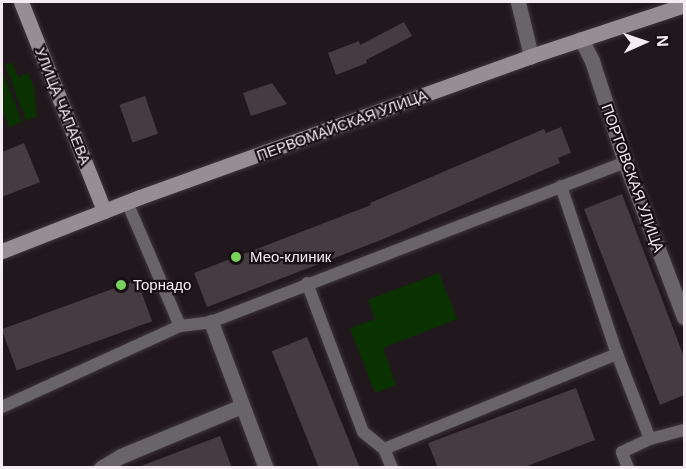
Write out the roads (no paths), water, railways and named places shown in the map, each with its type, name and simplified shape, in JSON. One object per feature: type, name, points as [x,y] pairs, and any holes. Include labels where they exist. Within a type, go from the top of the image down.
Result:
[{"type":"main road","name":"УЛИЦА ЧАПАЕВА","points":[[21,2],[104,210]]},
{"type":"main road","name":"ПЕРВОМАЙСКАЯ УЛИЦА","points":[[2,251],[104,210],[531,56],[684,5]]},
{"type":"street","points":[[518,2],[531,56]]},
{"type":"street","name":"ПОРТОВСКАЯ УЛИЦА","points":[[581,39],[592,61],[625,162],[684,317]]},
{"type":"street","points":[[211,322],[266,468]]},
{"type":"street","points":[[101,468],[123,462],[242,406]]},
{"type":"lane","points":[[2,407],[180,326],[211,322],[625,162]]},
{"type":"lane","points":[[561,186],[617,354],[650,439]]},
{"type":"lane","points":[[127,202],[180,326]]},
{"type":"lane","points":[[307,283],[363,432],[384,449],[392,468]]},
{"type":"lane","points":[[384,449],[617,354]]},
{"type":"lane","points":[[628,468],[622,452],[650,439],[684,430]]},
{"type":"place","name":"Мео-клиник","points":[[236,257]]},
{"type":"place","name":"Торнадо","points":[[121,285]]}]
